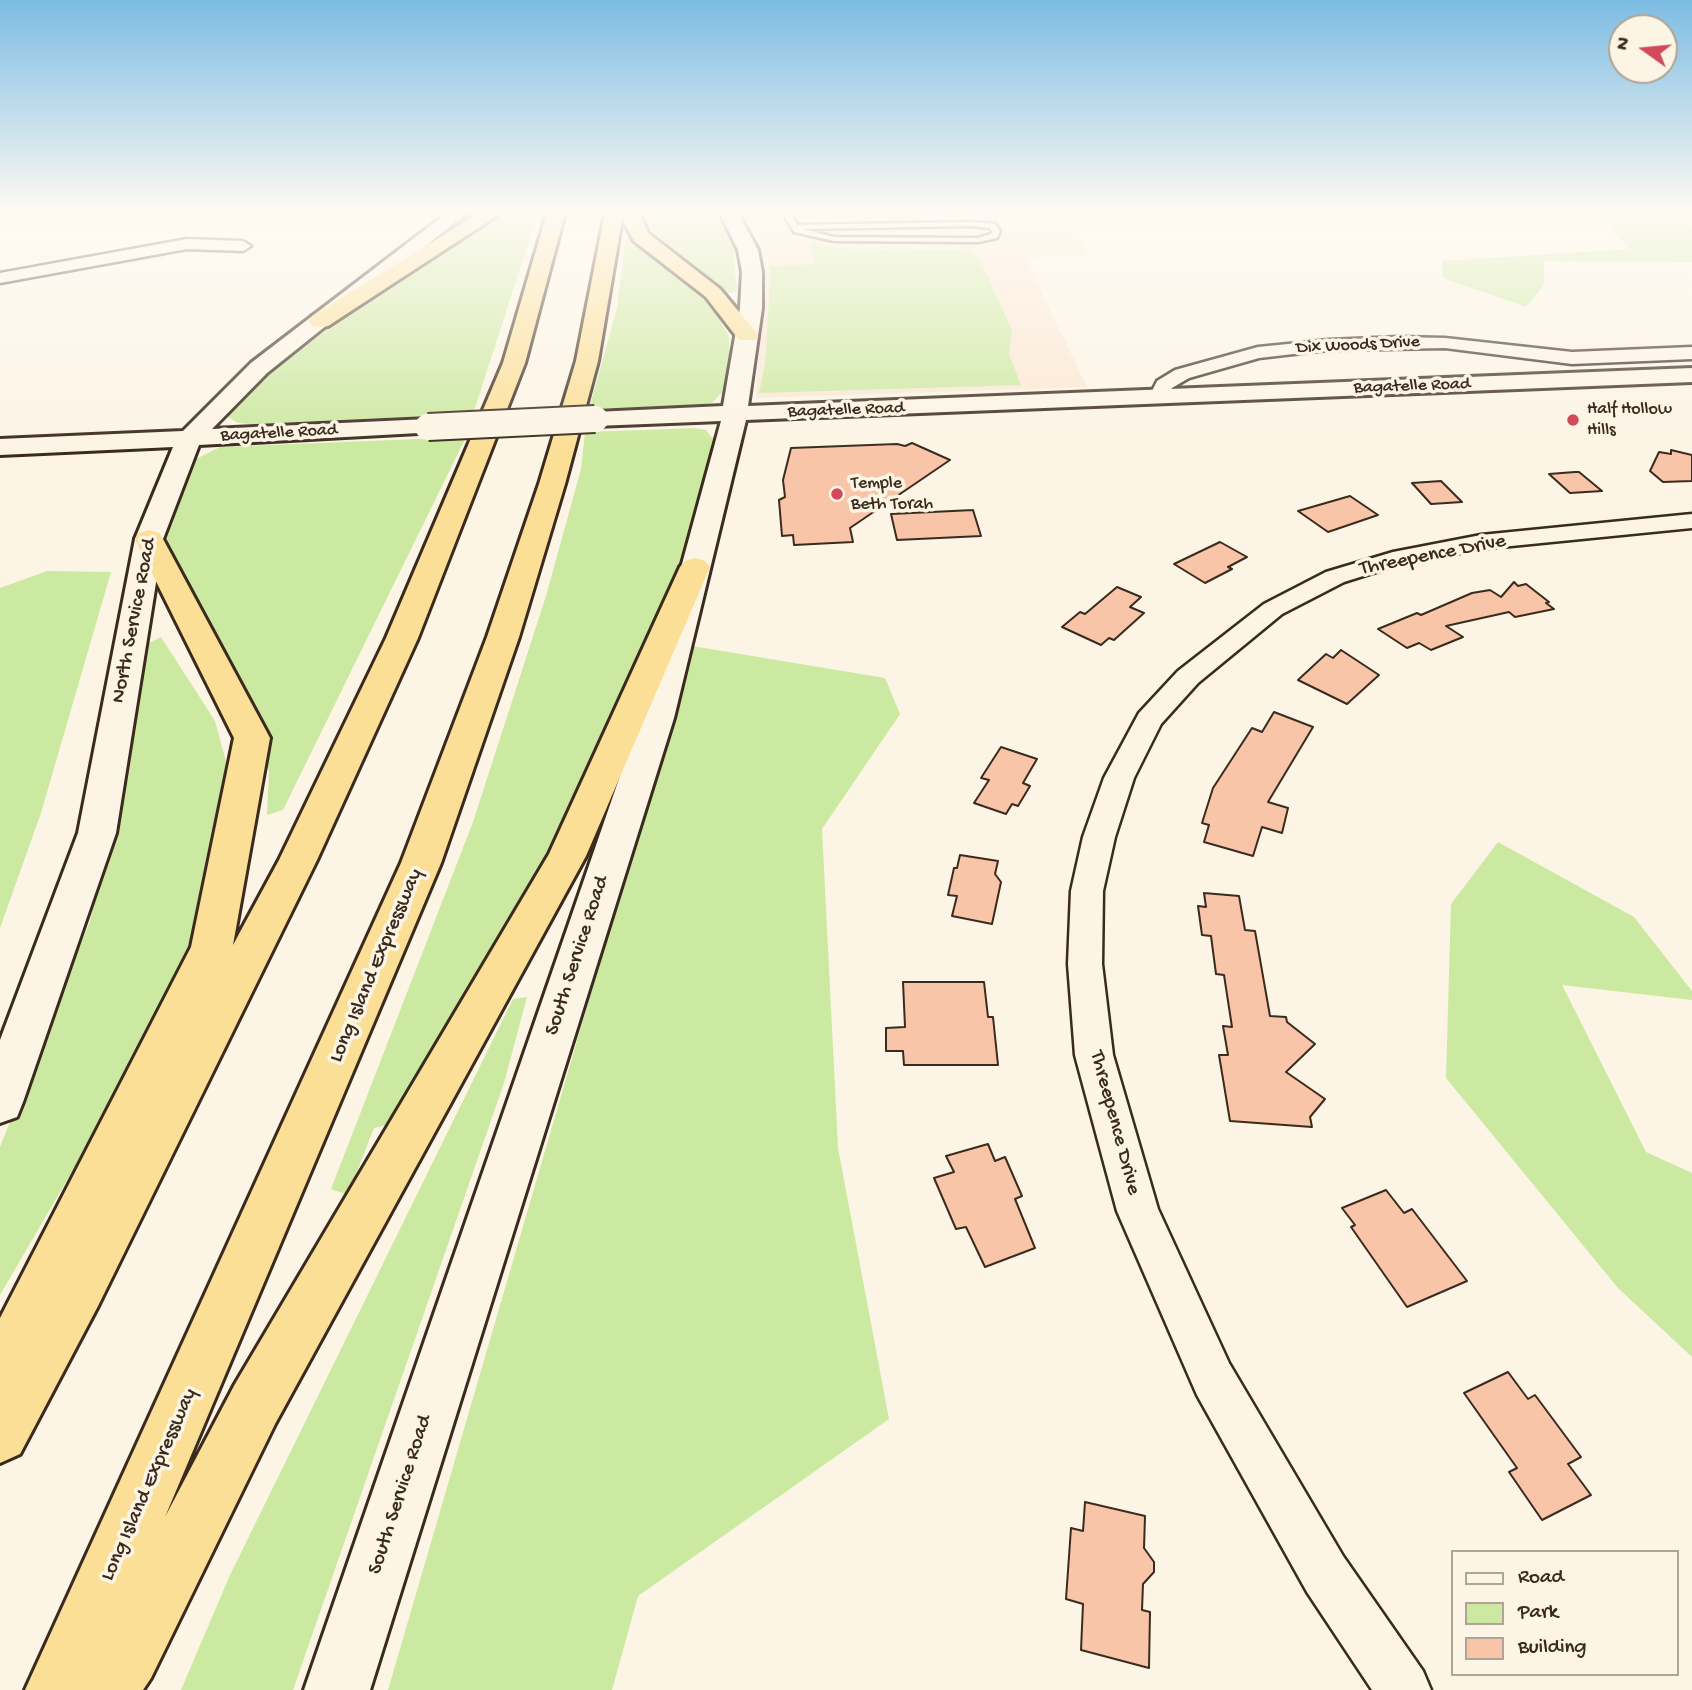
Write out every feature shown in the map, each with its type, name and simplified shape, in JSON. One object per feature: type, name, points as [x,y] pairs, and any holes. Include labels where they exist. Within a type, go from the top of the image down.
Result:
[{"type":"highway","points":[[320,321],[366,292]]},
{"type":"highway","points":[[0,1434],[79,1287],[298,860],[396,650],[514,363],[535,292]]},
{"type":"highway","name":"Long Island Expressway","points":[[58,1690],[233,1297],[421,863],[503,637],[552,484],[587,361],[601,292]]},
{"type":"highway","points":[[712,292],[747,335]]},
{"type":"highway","points":[[0,1376],[212,947],[252,738],[149,539]]},
{"type":"highway","points":[[105,1690],[128,1656],[255,1404],[568,856],[695,567]]},
{"type":"main road","name":"North Service Road","points":[[0,1102],[97,833],[149,539],[189,439],[259,368],[357,292]]},
{"type":"main road","name":"South Service Road","points":[[337,1690],[657,718],[734,414],[747,335],[750,292]]},
{"type":"main road","name":"Bagatelle Road","points":[[0,447],[596,419],[1692,375]]},
{"type":"street","name":"Dix Woods Drive","points":[[1159,397],[1164,385],[1182,373],[1258,353],[1328,345],[1446,343],[1572,358],[1692,353]]},
{"type":"street","points":[[1572,358],[1597,379]]},
{"type":"street","name":"Threepence Drive","points":[[1404,1690],[1325,1574],[1213,1379],[1138,1211],[1093,1042],[1085,964],[1087,891],[1099,837],[1119,778],[1149,720],[1188,677],[1273,609],[1335,577],[1393,559],[1481,542],[1692,521]]},
{"type":"shaded area","points":[[759,292],[1041,292],[1087,387],[756,398],[761,315]]},
{"type":"green space","points":[[384,292],[512,292],[473,414],[250,424],[238,423],[227,416],[263,378],[333,325]]},
{"type":"green space","points":[[619,292],[699,292],[705,296],[729,336],[730,379],[724,394],[705,405],[589,409]]},
{"type":"green space","points":[[769,292],[995,292],[1012,330],[1009,354],[1021,385],[759,393],[765,364]]},
{"type":"green space","points":[[1483,292],[1538,292],[1526,307]]},
{"type":"green space","points":[[694,428],[706,430],[711,437],[717,438],[693,530],[651,640],[583,791],[406,1121],[374,1128],[348,1195],[331,1189],[473,822],[546,596],[581,469],[585,432]]},
{"type":"green space","points":[[466,437],[283,810],[267,815],[269,772],[257,716],[162,546],[171,510],[194,460],[220,447]]},
{"type":"green space","points":[[47,571],[111,572],[41,813],[0,928],[0,588]]},
{"type":"green space","points":[[161,637],[215,721],[231,780],[198,938],[74,1168],[0,1295],[0,1147],[90,921],[125,768],[145,645]]},
{"type":"green space","points":[[692,646],[885,678],[900,714],[822,829],[838,1148],[889,1419],[638,1596],[612,1690],[388,1690]]},
{"type":"green space","points":[[1498,842],[1634,917],[1692,991],[1692,1000],[1562,985],[1646,1152],[1692,1173],[1692,1357],[1618,1288],[1446,1078],[1451,904]]},
{"type":"green space","points":[[527,997],[504,1083],[293,1690],[181,1690],[230,1575],[513,999]]},
{"type":"building","name":"Temple Beth Torah","points":[[912,443],[950,460],[850,528],[853,542],[794,545],[793,535],[782,536],[779,500],[785,497],[783,480],[791,448],[897,444],[905,446]]},
{"type":"building","points":[[1671,450],[1692,455],[1692,481],[1663,482],[1650,471],[1659,452],[1671,454]]},
{"type":"building","points":[[1579,472],[1602,491],[1570,493],[1549,474]]},
{"type":"building","points":[[1441,481],[1462,502],[1431,504],[1412,483]]},
{"type":"building","points":[[1350,496],[1378,515],[1328,532],[1298,511]]},
{"type":"building","points":[[973,510],[981,536],[897,540],[891,514]]},
{"type":"building","points":[[1220,542],[1247,557],[1228,567],[1232,569],[1205,583],[1174,564]]},
{"type":"building","points":[[1514,582],[1518,586],[1526,584],[1554,609],[1515,617],[1509,612],[1446,626],[1463,637],[1431,650],[1419,643],[1407,648],[1378,629],[1417,613],[1421,615],[1472,593],[1490,590],[1501,597]]},
{"type":"building","points":[[1117,587],[1141,597],[1130,607],[1144,613],[1114,640],[1109,638],[1101,645],[1062,627],[1080,612],[1085,614]]},
{"type":"building","points":[[1341,650],[1379,675],[1347,704],[1298,680],[1326,654],[1333,658]]},
{"type":"building","points":[[1274,712],[1313,727],[1268,802],[1288,808],[1282,833],[1262,827],[1253,856],[1204,842],[1209,825],[1202,823],[1213,788],[1252,728],[1262,732]]},
{"type":"building","points":[[1001,747],[1037,759],[1023,783],[1030,786],[1018,806],[1012,804],[1006,814],[974,803],[989,780],[981,778]]},
{"type":"building","points":[[960,855],[998,861],[995,874],[1001,882],[992,924],[952,916],[957,896],[948,895]]},
{"type":"building","points":[[1204,893],[1239,896],[1245,930],[1255,931],[1270,1016],[1286,1017],[1287,1022],[1315,1044],[1286,1072],[1325,1099],[1310,1117],[1312,1127],[1230,1121],[1219,1055],[1228,1055],[1223,1026],[1232,1027],[1224,975],[1216,974],[1211,936],[1202,935],[1198,906],[1206,907]]},
{"type":"building","points":[[903,982],[984,982],[988,1017],[993,1017],[998,1065],[904,1065],[903,1051],[886,1051],[886,1028],[905,1027]]},
{"type":"building","points":[[988,1144],[995,1161],[1005,1157],[1022,1196],[1015,1199],[1035,1248],[985,1267],[966,1227],[956,1229],[934,1178],[954,1172],[946,1156]]},
{"type":"building","points":[[1386,1190],[1404,1213],[1412,1209],[1467,1281],[1407,1307],[1351,1227],[1355,1225],[1342,1208]]},
{"type":"building","points":[[1508,1372],[1528,1399],[1535,1395],[1581,1457],[1568,1464],[1591,1495],[1542,1520],[1509,1472],[1517,1468],[1464,1393]]},
{"type":"building","points":[[1085,1502],[1145,1516],[1144,1548],[1154,1562],[1154,1572],[1143,1584],[1142,1610],[1150,1612],[1149,1668],[1081,1650],[1083,1604],[1066,1599],[1071,1528],[1083,1531]]},
{"type":"place","name":"Half Hollow Hills","points":[[1573,420]]},
{"type":"place","name":"Temple Beth Torah","points":[[837,494]]}]
